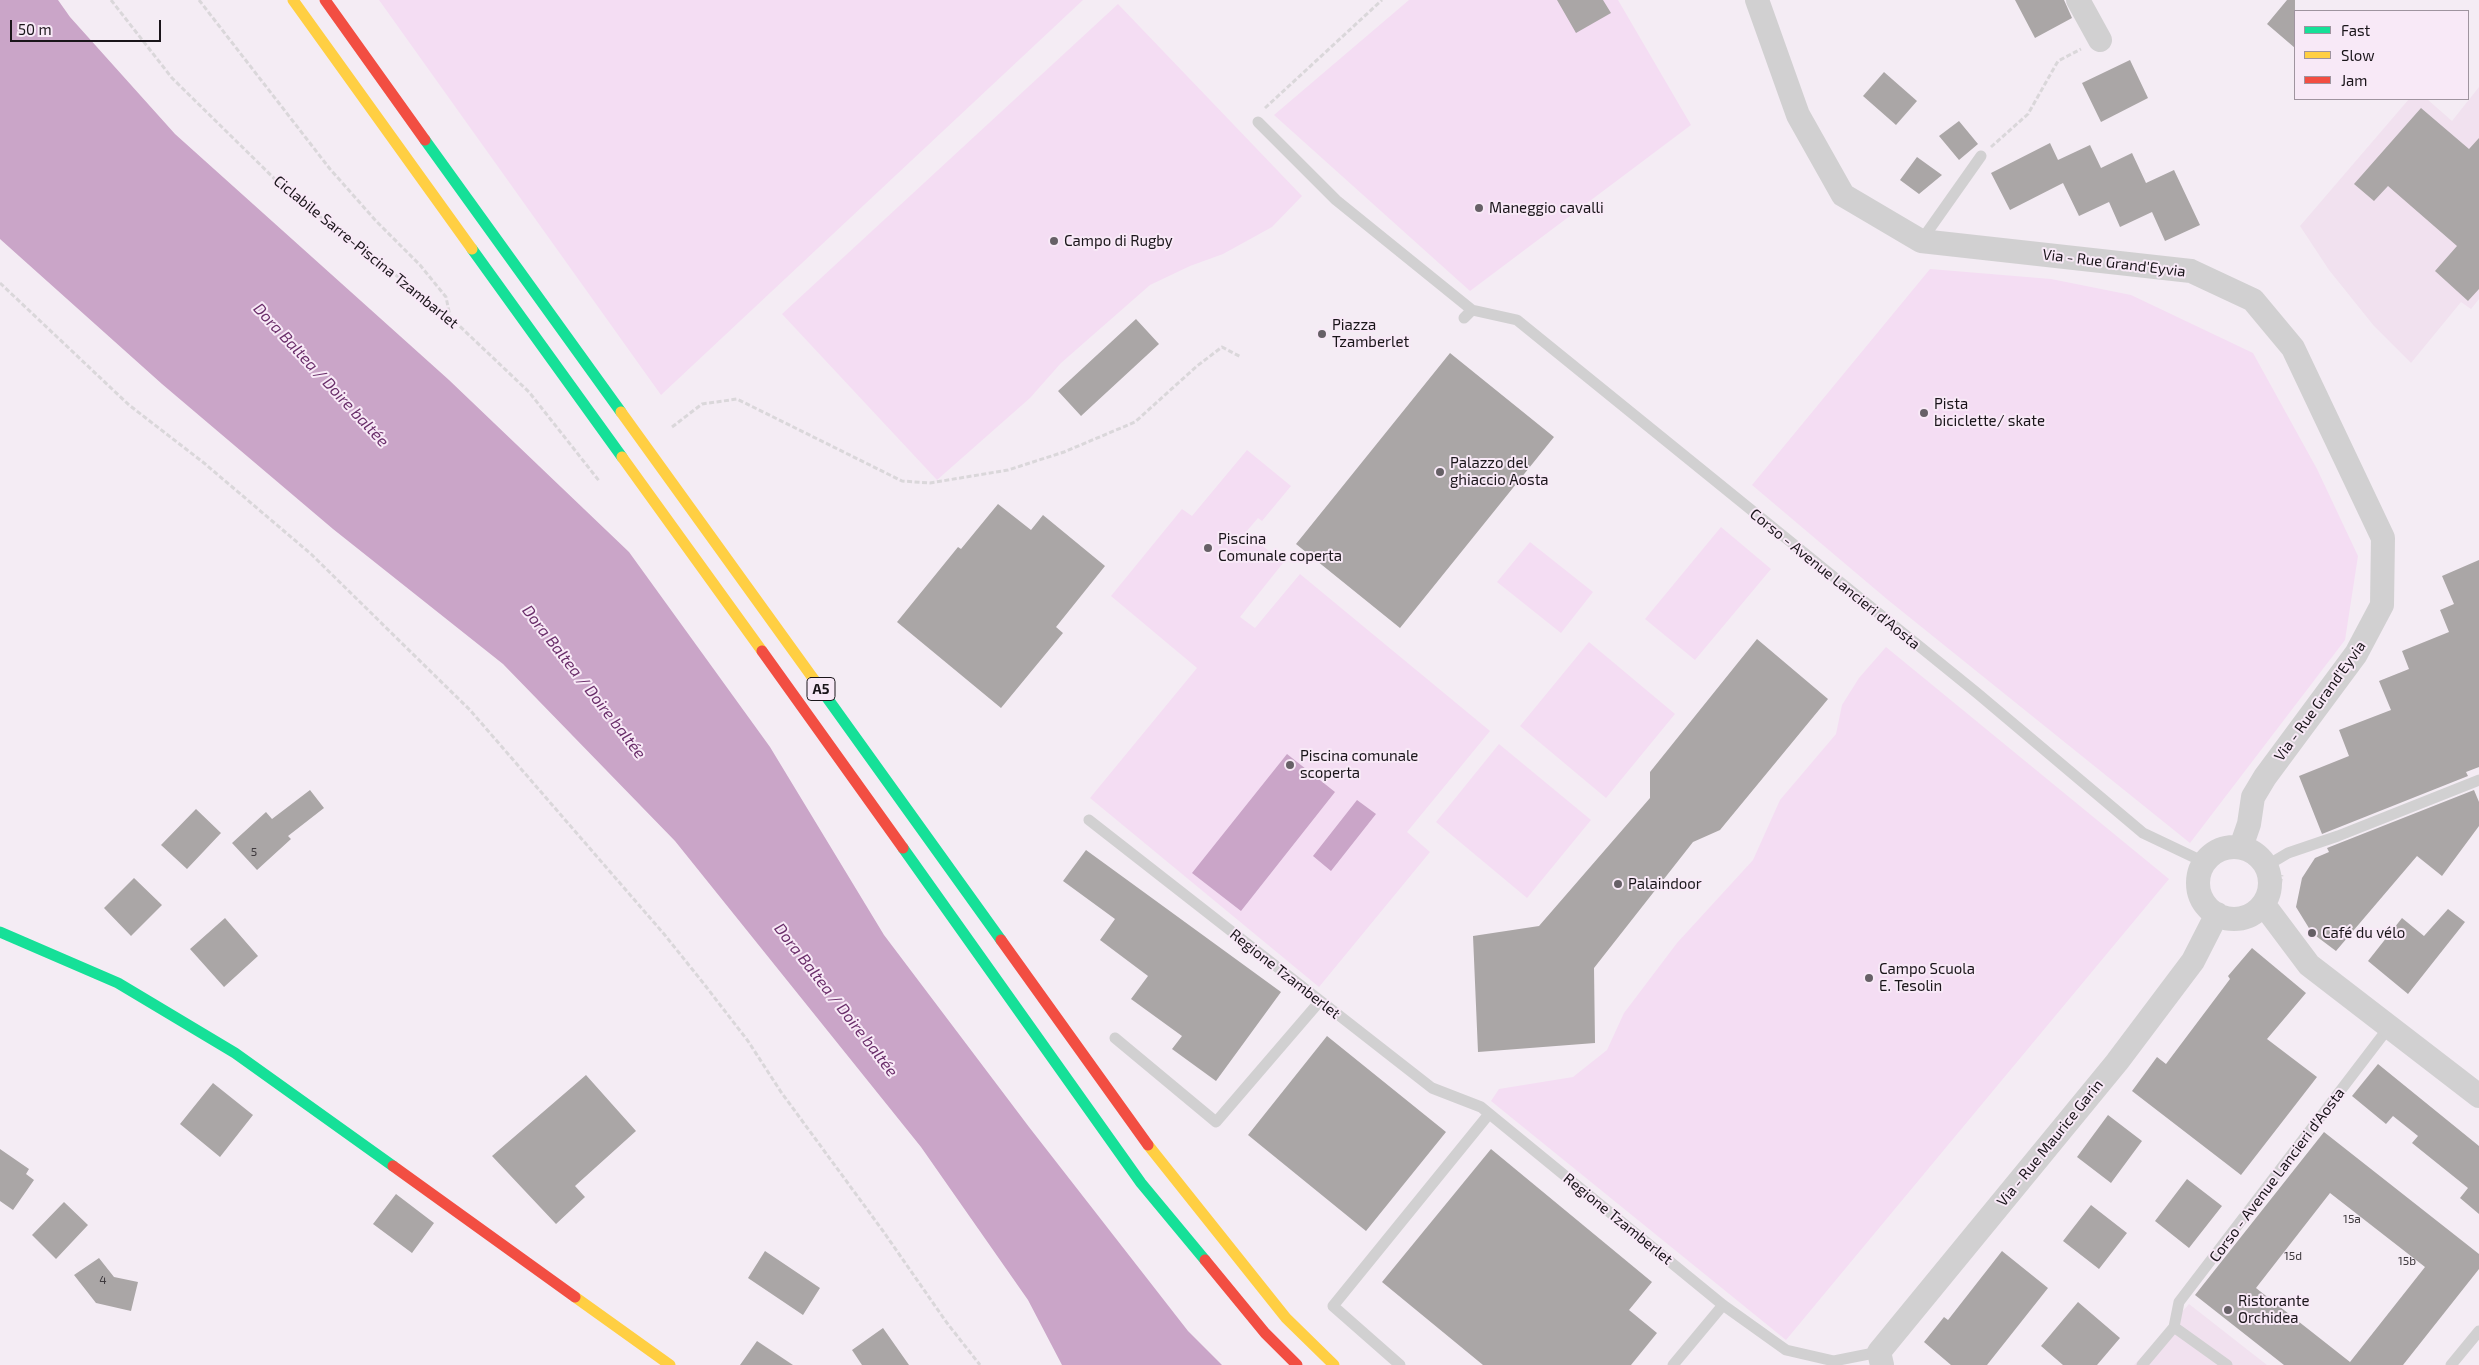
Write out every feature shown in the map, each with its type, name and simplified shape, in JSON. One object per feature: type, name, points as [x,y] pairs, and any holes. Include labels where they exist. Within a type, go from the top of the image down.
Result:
[{"type":"main road","name":"A5","points":[[293,0],[728,603],[1140,1183],[1265,1333],[1297,1365]]},
{"type":"main road","name":"A5","points":[[325,0],[1162,1166],[1286,1318],[1334,1365]]},
{"type":"main road","points":[[0,932],[118,983],[235,1053],[657,1362]]},
{"type":"street","name":"Via - Rue Grand'Eyvia","points":[[1757,0],[1798,115],[1843,195],[1921,241],[2190,271],[2253,300],[2293,348],[2383,538],[2382,605],[2356,654],[2265,776],[2253,797],[2249,824],[2241,847]]},
{"type":"street","points":[[2078,0],[2100,40]]},
{"type":"street","points":[[2241,847],[2259,856],[2266,866],[2271,884],[2264,905],[2258,911],[2242,919],[2232,920],[2217,914],[2207,907],[2198,887],[2198,876],[2204,862],[2220,849],[2241,847]]},
{"type":"street","points":[[2264,905],[2309,965],[2479,1096]]},
{"type":"street","name":"Via - Rue Maurice Garin","points":[[1881,1358],[2117,1062],[2193,961],[2217,914]]},
{"type":"lane","name":"Corso - Avenue Lancieri d'Aosta","points":[[1258,122],[1336,200],[1468,314],[1517,320],[1976,693],[2143,834],[2204,862]]},
{"type":"lane","points":[[1921,241],[1981,156]]},
{"type":"lane","points":[[2266,866],[2288,853],[2338,836],[2479,780]]},
{"type":"lane","name":"Regione Tzamberlet","points":[[1089,820],[1432,1088],[1481,1107],[1723,1305],[1786,1350],[1832,1363],[1881,1358]]},
{"type":"lane","points":[[1115,1038],[1216,1122],[1320,1002]]},
{"type":"lane","name":"Corso - Avenue Lancieri d'Aosta","points":[[2142,1365],[2174,1326],[2179,1302],[2389,1027]]},
{"type":"lane","points":[[1400,1365],[1333,1306],[1489,1114]]},
{"type":"lane","points":[[1673,1365],[1723,1305]]},
{"type":"lane","points":[[2174,1326],[2227,1365]]},
{"type":"lane","points":[[2451,1365],[2479,1331]]},
{"type":"path","name":"Ciclabile Sarre-Piscina Tzambarlet","points":[[111,0],[172,78],[288,192],[450,317],[529,392],[600,482]]},
{"type":"path","points":[[199,0],[330,169],[376,221],[420,265],[446,297],[450,317]]},
{"type":"path","points":[[1258,122],[1264,109],[1382,0]]},
{"type":"path","points":[[1981,156],[2028,114],[2058,61],[2100,40]]},
{"type":"path","points":[[0,283],[128,405],[204,463],[311,554],[470,710],[664,934],[704,984],[748,1041],[781,1092],[883,1231],[947,1323],[980,1365]]},
{"type":"path","points":[[672,427],[702,404],[737,399],[902,481],[930,482],[1008,470],[1064,452],[1135,422],[1196,366],[1222,347],[1242,357]]},
{"type":"shaded area","points":[[379,0],[1083,0],[661,395]]},
{"type":"shaded area","name":"Maneggio cavalli","points":[[1409,0],[1618,0],[1691,125],[1470,291],[1274,115]]},
{"type":"shaded area","name":"Campo di Rugby","points":[[1118,4],[1302,196],[1272,227],[1223,254],[1190,266],[1150,285],[1061,363],[1030,398],[937,480],[782,314]]},
{"type":"shaded area","points":[[2479,87],[2479,299],[2471,309],[2461,302],[2411,363],[2374,326],[2329,270],[2300,226],[2408,100],[2428,100],[2452,121]]},
{"type":"shaded area","points":[[1930,269],[2051,279],[2131,295],[2253,353],[2317,469],[2358,556],[2345,640],[2190,843],[1888,600],[1752,485]]},
{"type":"shaded area","name":"Piscina comunale scoperta","points":[[1247,450],[1291,486],[1262,521],[1258,518],[1246,532],[1283,563],[1240,617],[1255,628],[1300,574],[1490,731],[1407,832],[1430,852],[1319,987],[1090,798],[1197,668],[1111,596],[1182,509],[1192,516]]},
{"type":"shaded area","points":[[1721,527],[1771,569],[1695,660],[1645,619]]},
{"type":"shaded area","points":[[1530,542],[1593,592],[1561,633],[1497,582]]},
{"type":"shaded area","points":[[1589,642],[1675,714],[1606,798],[1520,726]]},
{"type":"shaded area","name":"Campo Scuola E. Tesolin","points":[[1886,647],[2169,879],[1786,1340],[1491,1101],[1499,1089],[1573,1077],[1607,1050],[1624,1013],[1677,943],[1753,860],[1780,800],[1836,734],[1842,705],[1859,678]]},
{"type":"shaded area","points":[[1499,744],[1591,820],[1527,898],[1436,822]]},
{"type":"shaded area","points":[[2189,1304],[2267,1365],[2134,1365]]},
{"type":"water","name":"Dora Baltea / Doire baltée","points":[[0,0],[58,0],[70,17],[175,134],[449,380],[629,552],[770,747],[884,935],[1029,1127],[1188,1331],[1222,1365],[1062,1365],[1028,1300],[921,1147],[675,841],[503,664],[333,529],[162,384],[0,239]]},
{"type":"water","points":[[1287,754],[1335,792],[1241,911],[1192,873]]},
{"type":"water","points":[[1357,800],[1376,814],[1331,871],[1313,856]]},
{"type":"building","points":[[1557,0],[1603,0],[1611,13],[1576,33]]},
{"type":"building","points":[[2015,0],[2064,0],[2072,18],[2035,38]]},
{"type":"building","points":[[2287,0],[2295,0],[2294,47],[2267,24]]},
{"type":"building","points":[[2130,60],[2148,98],[2101,122],[2082,83]]},
{"type":"building","points":[[1884,72],[1917,101],[1896,125],[1863,96]]},
{"type":"building","points":[[2421,108],[2469,149],[2479,138],[2479,289],[2468,301],[2435,271],[2457,246],[2388,186],[2374,201],[2354,184]]},
{"type":"building","points":[[1959,121],[1978,144],[1959,160],[1939,136]]},
{"type":"building","points":[[2050,143],[2058,160],[2090,145],[2101,168],[2132,153],[2146,183],[2174,170],[2200,225],[2165,241],[2152,212],[2120,227],[2109,202],[2079,216],[2063,183],[2010,210],[1991,173]]},
{"type":"building","points":[[1917,157],[1942,175],[1919,194],[1900,180]]},
{"type":"building","points":[[1136,319],[1159,344],[1081,416],[1058,391]]},
{"type":"building","name":"Palazzo del ghiaccio Aosta","points":[[1450,353],[1554,437],[1400,628],[1296,544]]},
{"type":"building","points":[[998,504],[1031,530],[1043,515],[1105,566],[1056,627],[1063,633],[1001,708],[897,622],[958,547],[961,549]]},
{"type":"building","points":[[2479,560],[2479,767],[2466,772],[2468,776],[2322,834],[2299,776],[2349,756],[2339,730],[2391,710],[2379,681],[2409,669],[2402,651],[2449,632],[2440,610],[2454,604],[2442,576]]},
{"type":"building","name":"Palaindoor","points":[[1757,639],[1828,699],[1720,830],[1693,842],[1594,968],[1595,1043],[1478,1052],[1473,936],[1539,926],[1650,798],[1650,772]]},
{"type":"building","points":[[310,790],[324,808],[288,836],[291,839],[257,870],[232,843],[266,812],[272,819]]},
{"type":"building","points":[[2474,790],[2479,802],[2479,826],[2442,876],[2417,856],[2336,951],[2312,933],[2296,907],[2302,878],[2315,858],[2329,852],[2327,848]]},
{"type":"building","points":[[196,809],[221,833],[187,869],[161,845]]},
{"type":"building","points":[[1086,850],[1281,992],[1216,1081],[1172,1049],[1182,1036],[1131,999],[1148,976],[1100,940],[1115,919],[1063,881]]},
{"type":"building","points":[[134,878],[162,905],[131,936],[104,908]]},
{"type":"building","points":[[2448,909],[2465,922],[2408,994],[2368,961],[2402,918],[2424,936]]},
{"type":"building","points":[[225,918],[258,956],[224,987],[190,949]]},
{"type":"building","points":[[2252,948],[2306,993],[2267,1039],[2317,1077],[2241,1175],[2132,1091],[2157,1057],[2166,1064],[2230,979],[2228,976]]},
{"type":"building","points":[[1327,1036],[1446,1132],[1366,1231],[1248,1135]]},
{"type":"building","points":[[2378,1064],[2479,1146],[2479,1214],[2460,1198],[2468,1188],[2412,1143],[2418,1136],[2393,1116],[2386,1124],[2352,1096]]},
{"type":"building","points":[[586,1075],[636,1131],[575,1186],[585,1197],[556,1224],[492,1156]]},
{"type":"building","points":[[213,1083],[253,1115],[220,1157],[180,1124]]},
{"type":"building","points":[[2108,1115],[2142,1141],[2111,1183],[2077,1157]]},
{"type":"building","points":[[2324,1132],[2479,1254],[2479,1269],[2403,1365],[2284,1365],[2195,1295]],"holes":[[[2330,1193],[2425,1267],[2350,1362],[2256,1288]]]},
{"type":"building","points":[[0,1149],[29,1169],[26,1174],[34,1180],[13,1210],[0,1201]]},
{"type":"building","points":[[1491,1149],[1652,1282],[1629,1310],[1657,1333],[1631,1365],[1483,1365],[1382,1282]]},
{"type":"building","points":[[2187,1179],[2222,1206],[2189,1248],[2155,1221]]},
{"type":"building","points":[[396,1194],[434,1223],[412,1253],[373,1224]]},
{"type":"building","points":[[64,1202],[88,1225],[56,1259],[32,1235]]},
{"type":"building","points":[[2091,1205],[2127,1233],[2099,1269],[2063,1241]]},
{"type":"building","points":[[765,1251],[820,1288],[803,1315],[748,1278]]},
{"type":"building","points":[[2002,1251],[2048,1288],[1987,1365],[1951,1365],[1924,1342],[1944,1317],[1948,1320]]},
{"type":"building","points":[[99,1258],[114,1277],[138,1282],[131,1311],[96,1303],[74,1275]]},
{"type":"building","points":[[2078,1302],[2120,1338],[2097,1365],[2063,1365],[2041,1346]]},
{"type":"building","points":[[883,1328],[909,1365],[862,1365],[852,1350]]},
{"type":"building","points":[[757,1341],[793,1365],[740,1365]]},
{"type":"traffic: fast","points":[[425,140],[621,412]]},
{"type":"traffic: fast","points":[[472,249],[622,457]]},
{"type":"traffic: fast","points":[[815,681],[1001,940]]},
{"type":"traffic: fast","points":[[903,848],[1141,1183],[1205,1260]]},
{"type":"traffic: fast","points":[[0,932],[118,983],[235,1053],[393,1166]]},
{"type":"traffic: slow","points":[[293,0],[472,249]]},
{"type":"traffic: slow","points":[[621,412],[815,681]]},
{"type":"traffic: slow","points":[[622,457],[762,651]]},
{"type":"traffic: slow","points":[[1148,1145],[1286,1318],[1334,1365]]},
{"type":"traffic: slow","points":[[575,1297],[670,1365]]},
{"type":"traffic: jam","points":[[325,0],[425,140]]},
{"type":"traffic: jam","points":[[762,651],[903,848]]},
{"type":"traffic: jam","points":[[1001,940],[1148,1145]]},
{"type":"traffic: jam","points":[[393,1166],[575,1297]]},
{"type":"traffic: jam","points":[[1205,1260],[1265,1333],[1297,1365]]},
{"type":"place","name":"Maneggio cavalli","points":[[1479,208]]},
{"type":"place","name":"Campo di Rugby","points":[[1054,241]]},
{"type":"place","name":"Piazza Tzamberlet","points":[[1322,334]]},
{"type":"place","name":"Pista biciclette/ skate","points":[[1924,413]]},
{"type":"place","name":"Palazzo del ghiaccio Aosta","points":[[1440,472]]},
{"type":"place","name":"Piscina Comunale coperta","points":[[1208,548]]},
{"type":"place","name":"Piscina comunale scoperta","points":[[1290,765]]},
{"type":"place","name":"Palaindoor","points":[[1618,884]]},
{"type":"place","name":"Café du vélo","points":[[2312,933]]},
{"type":"place","name":"Campo Scuola E. Tesolin","points":[[1869,978]]},
{"type":"place","name":"Ristorante Orchidea","points":[[2228,1310]]}]
